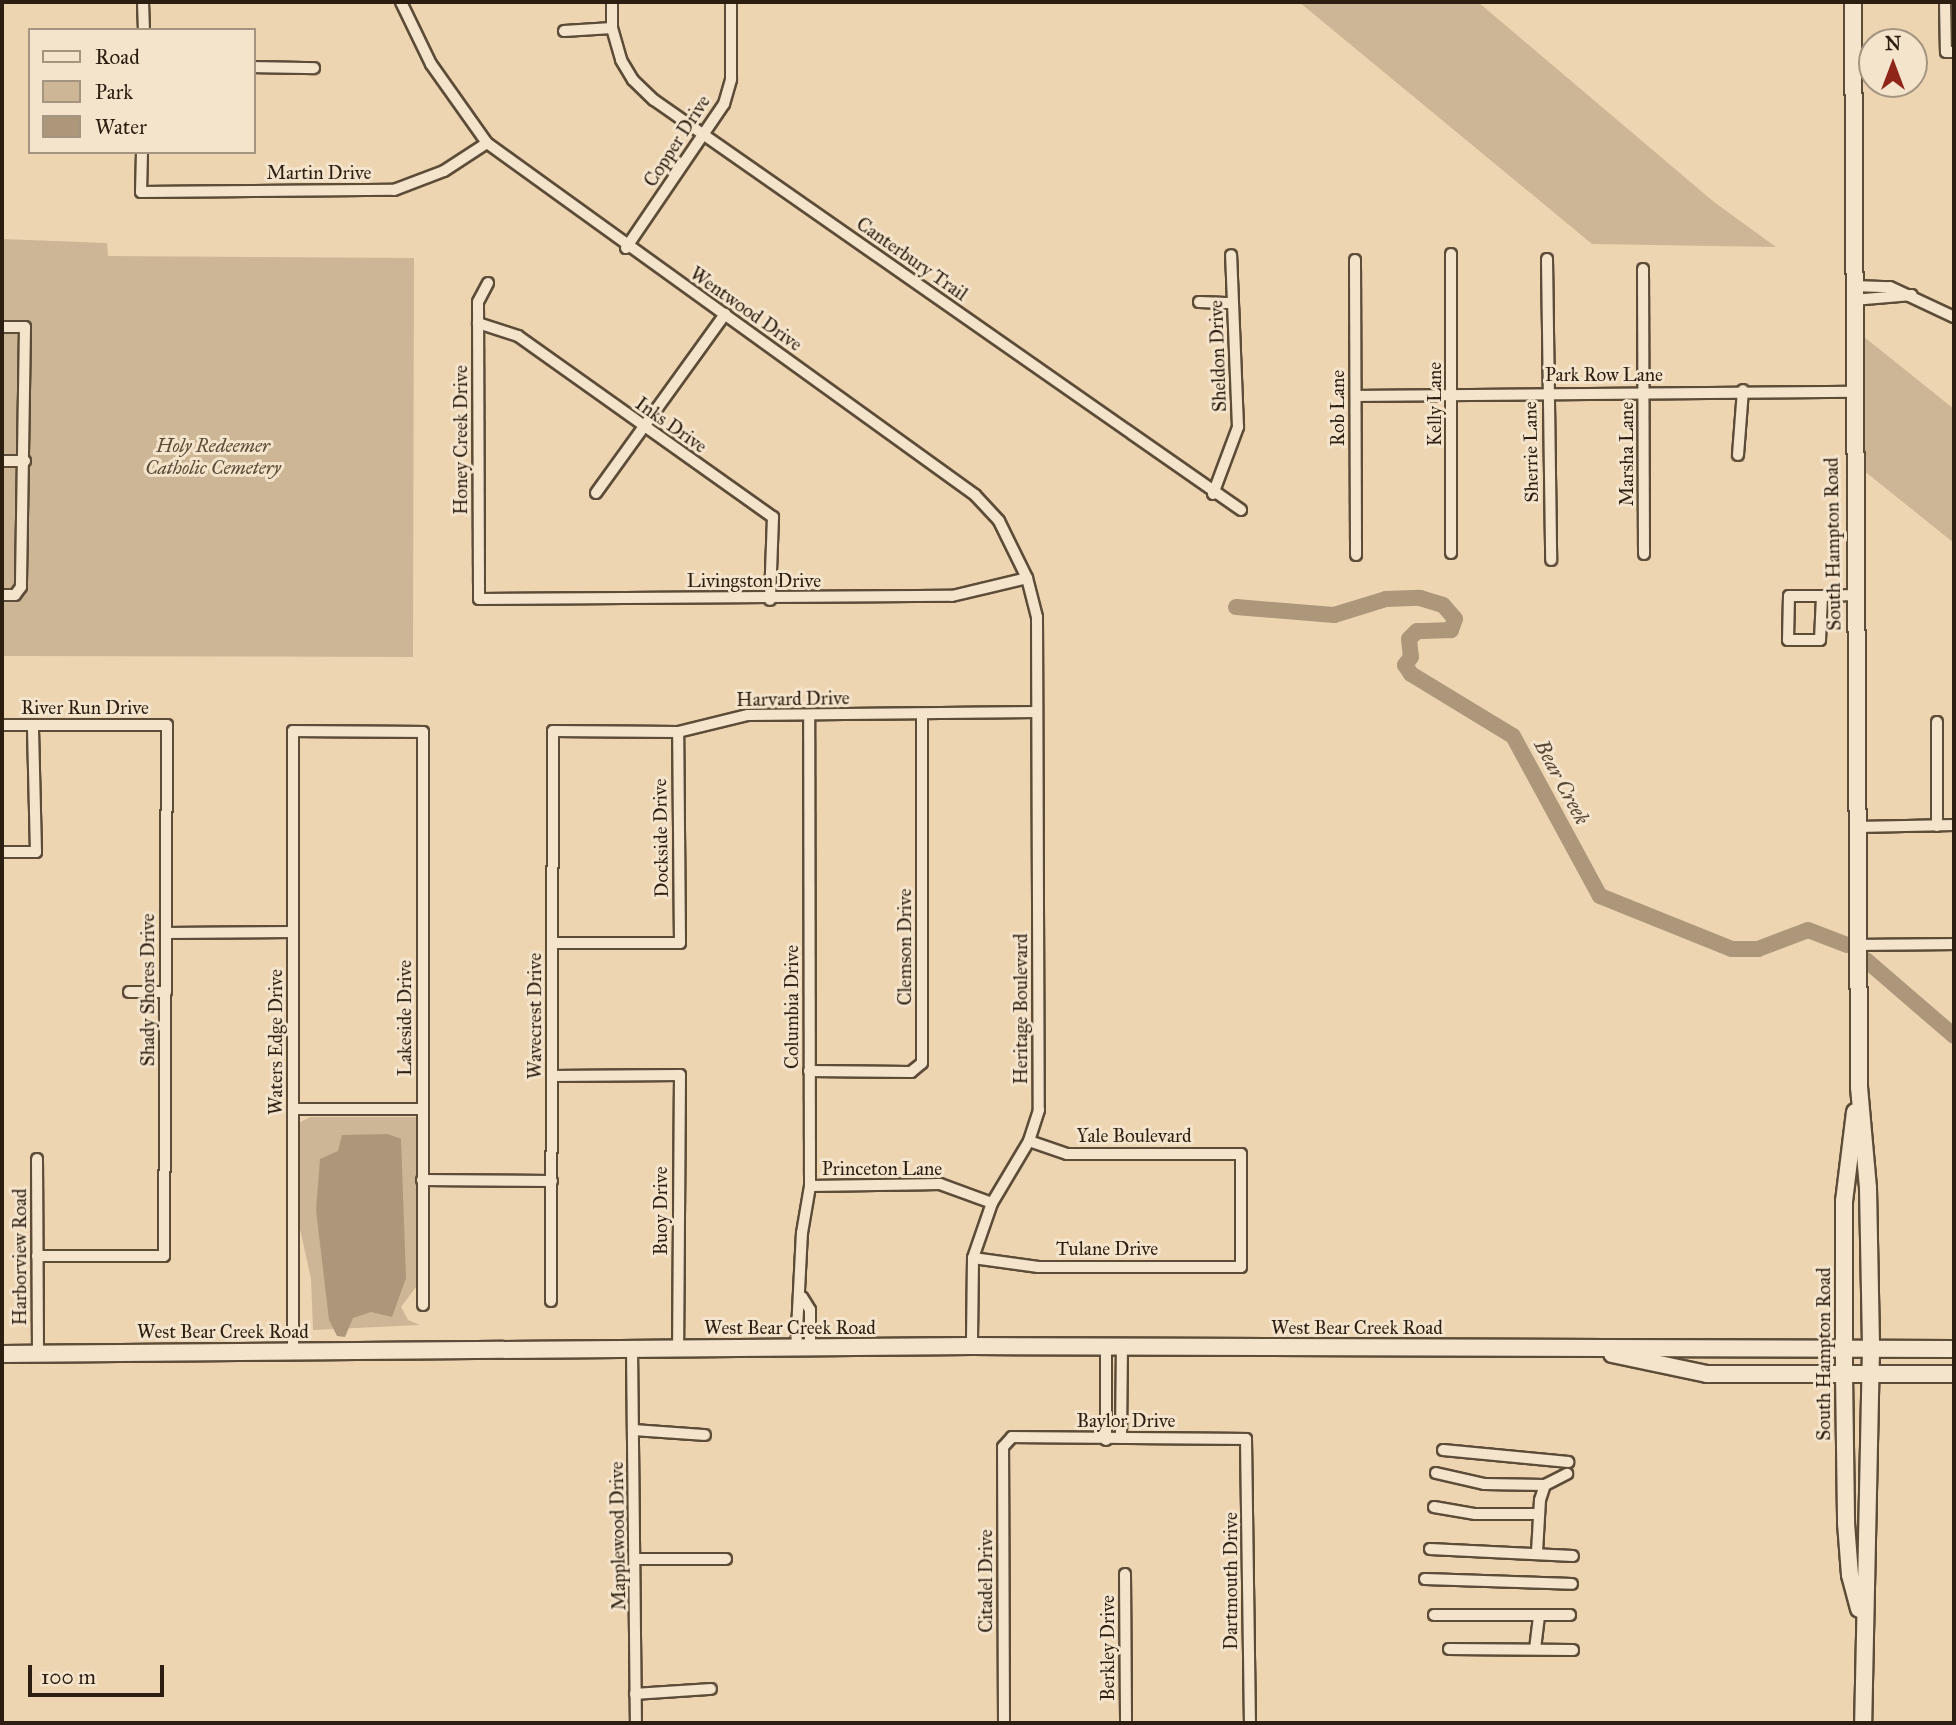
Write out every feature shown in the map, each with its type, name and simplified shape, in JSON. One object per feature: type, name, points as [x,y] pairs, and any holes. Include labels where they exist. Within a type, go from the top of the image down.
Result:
[{"type":"main road","name":"South Hampton Road","points":[[1853,2],[1852,392],[1859,1087],[1868,1188],[1871,1349],[1869,1530],[1862,1622],[1863,1723]]},
{"type":"main road","name":"South Hampton Road","points":[[1859,1087],[1845,1175],[1844,1374],[1846,1523],[1850,1575],[1862,1622]]},
{"type":"main road","name":"West Bear Creek Road","points":[[2,1354],[632,1348],[803,1350],[972,1346],[1954,1349]]},
{"type":"main road","name":"West Bear Creek Road","points":[[1578,1348],[1707,1374],[1954,1374]]},
{"type":"street","points":[[143,2],[144,28]]},
{"type":"street","name":"Wentwood Drive","points":[[401,2],[431,64],[486,143],[626,248],[724,314],[975,495],[999,522],[1027,578],[1037,617],[1037,657]]},
{"type":"street","name":"Canterbury Trail","points":[[612,2],[612,28],[633,80],[705,136],[1213,494],[1241,510]]},
{"type":"street","name":"Copper Drive","points":[[626,248],[705,136],[724,104],[731,79],[731,2]]},
{"type":"street","points":[[1945,2],[1950,52]]},
{"type":"street","points":[[564,32],[612,28]]},
{"type":"street","points":[[256,67],[314,68]]},
{"type":"street","name":"Martin Drive","points":[[142,154],[141,192],[394,190],[444,171],[486,143]]},
{"type":"street","name":"Kelly Lane","points":[[1451,254],[1451,553]]},
{"type":"street","name":"Sheldon Drive","points":[[1213,494],[1238,427],[1231,255]]},
{"type":"street","name":"Sherrie Lane","points":[[1547,259],[1551,560]]},
{"type":"street","name":"Rob Lane","points":[[1355,260],[1356,555]]},
{"type":"street","name":"Marsha Lane","points":[[1643,270],[1644,554]]},
{"type":"street","name":"Honey Creek Drive","points":[[479,599],[478,302],[488,283]]},
{"type":"street","points":[[1853,293],[1912,295],[1954,317]]},
{"type":"street","points":[[1199,302],[1233,303]]},
{"type":"street","points":[[596,494],[724,314]]},
{"type":"street","name":"Inks Drive","points":[[478,323],[519,336],[773,517],[770,600]]},
{"type":"street","points":[[2,327],[25,327],[21,431],[25,461],[21,587],[15,595],[2,595]]},
{"type":"street","points":[[1738,455],[1743,390]]},
{"type":"street","name":"Park Row Lane","points":[[1356,396],[1644,394],[1743,390],[1852,392]]},
{"type":"street","points":[[2,461],[25,461]]},
{"type":"street","name":"Livingston Drive","points":[[479,599],[770,600],[952,596],[1027,578]]},
{"type":"street","points":[[1822,596],[1820,640],[1788,640],[1789,596],[1854,595]]},
{"type":"street","name":"Heritage Boulevard","points":[[972,1346],[972,1258],[992,1203],[1029,1141],[1039,1110],[1037,657]]},
{"type":"street","name":"Harvard Drive","points":[[553,731],[678,732],[748,715],[1037,712]]},
{"type":"street","name":"Clemson Drive","points":[[809,1071],[911,1072],[922,1063],[922,714]]},
{"type":"street","name":"Columbia Drive","points":[[803,1350],[810,1310],[802,1297],[802,1233],[810,1186],[808,716]]},
{"type":"street","points":[[1937,722],[1937,826]]},
{"type":"street","name":"River Run Drive","points":[[2,725],[167,725]]},
{"type":"street","points":[[2,852],[36,852],[33,725]]},
{"type":"street","name":"Shady Shores Drive","points":[[37,1256],[164,1256],[167,725]]},
{"type":"street","name":"Lakeside Drive","points":[[293,731],[423,732],[423,1305]]},
{"type":"street","name":"Waters Edge Drive","points":[[293,731],[293,1353]]},
{"type":"street","name":"Wavecrest Drive","points":[[551,1301],[553,731]]},
{"type":"street","name":"Dockside Drive","points":[[552,943],[680,943],[678,732]]},
{"type":"street","points":[[1857,827],[1954,825]]},
{"type":"street","points":[[166,933],[293,932]]},
{"type":"street","points":[[1858,945],[1954,944]]},
{"type":"street","points":[[129,992],[166,992]]},
{"type":"street","name":"Buoy Drive","points":[[552,1076],[680,1075],[678,1348]]},
{"type":"street","points":[[293,1109],[422,1110]]},
{"type":"street","name":"Yale Boulevard","points":[[1029,1141],[1067,1154],[1241,1154],[1241,1267]]},
{"type":"street","name":"Harborview Road","points":[[37,1159],[38,1354]]},
{"type":"street","points":[[422,1180],[552,1181]]},
{"type":"street","name":"Princeton Lane","points":[[810,1186],[940,1184],[992,1203]]},
{"type":"street","name":"Tulane Drive","points":[[972,1258],[1038,1267],[1241,1267]]},
{"type":"street","name":"Mapplewood Drive","points":[[632,1348],[638,1559],[636,1723]]},
{"type":"street","points":[[1114,1348],[1121,1438]]},
{"type":"street","points":[[1106,1440],[1114,1348]]},
{"type":"street","points":[[635,1430],[705,1435]]},
{"type":"street","name":"Baylor Drive","points":[[1006,1440],[1246,1439]]},
{"type":"street","name":"Dartmouth Drive","points":[[1246,1439],[1250,1723]]},
{"type":"street","name":"Citadel Drive","points":[[1004,1723],[1006,1440]]},
{"type":"street","points":[[1436,1473],[1484,1484],[1545,1485],[1567,1468],[1444,1450]]},
{"type":"street","points":[[1537,1552],[1539,1514],[1545,1485]]},
{"type":"street","points":[[1434,1507],[1475,1514],[1539,1514]]},
{"type":"street","points":[[1430,1549],[1537,1552],[1573,1556]]},
{"type":"street","points":[[638,1559],[726,1559]]},
{"type":"street","name":"Berkley Drive","points":[[1125,1574],[1126,1723]]},
{"type":"street","points":[[1426,1579],[1572,1584]]},
{"type":"street","points":[[1434,1615],[1570,1615]]},
{"type":"street","points":[[1535,1649],[1539,1617]]},
{"type":"street","points":[[1449,1649],[1573,1650]]},
{"type":"street","points":[[635,1694],[711,1689]]},
{"type":"green space","points":[[1299,2],[1478,2],[1714,202],[1776,247],[1592,244]]},
{"type":"green space","name":"Holy Redeemer Catholic Cemetery","points":[[2,239],[107,243],[108,256],[414,258],[413,657],[2,656]]},
{"type":"green space","points":[[1858,332],[1954,409],[1954,543],[1858,466]]},
{"type":"green space","points":[[310,1117],[416,1117],[416,1287],[401,1307],[408,1320],[420,1325],[313,1330],[311,1279],[300,1229],[299,1123]]},
{"type":"water","points":[[388,1134],[401,1139],[406,1278],[392,1317],[371,1312],[353,1318],[345,1337],[337,1336],[329,1320],[316,1210],[320,1159],[338,1151],[342,1135]]},
{"type":"waterway","name":"Bear Creek","points":[[1236,607],[1334,615],[1386,599],[1420,598],[1443,605],[1455,619],[1451,630],[1417,631],[1409,639],[1411,657],[1405,665],[1411,674],[1513,736],[1600,896],[1732,949],[1758,949],[1808,930],[1847,945]]},
{"type":"waterway","name":"Bear Creek","points":[[1866,960],[1954,1036]]}]
